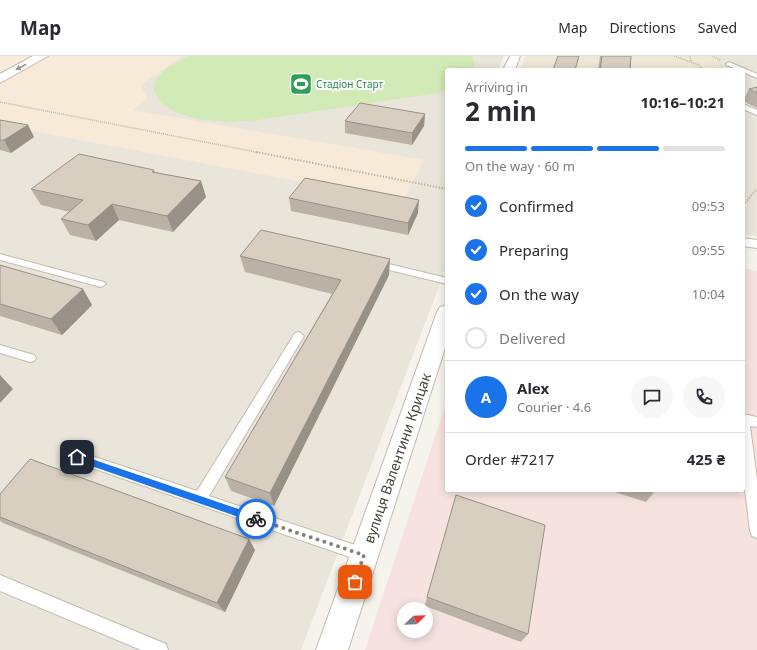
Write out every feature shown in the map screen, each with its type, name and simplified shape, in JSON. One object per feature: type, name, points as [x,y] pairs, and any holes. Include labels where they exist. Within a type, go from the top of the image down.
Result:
[{"type":"street","points":[[0,79],[42,56]]},
{"type":"street","points":[[510,68],[515,56]]},
{"type":"street","points":[[745,242],[757,244]]},
{"type":"street","name":"вулиця Валентини Крицак","points":[[332,650],[364,555],[442,343],[445,324]]},
{"type":"lane","points":[[729,64],[738,68]]},
{"type":"lane","points":[[745,71],[757,76]]},
{"type":"lane","points":[[745,107],[757,113]]},
{"type":"lane","points":[[0,257],[101,284]]},
{"type":"lane","points":[[364,261],[445,280]]},
{"type":"lane","points":[[199,500],[299,336]]},
{"type":"lane","points":[[0,349],[30,358]]},
{"type":"lane","points":[[745,420],[757,422]]},
{"type":"lane","points":[[745,436],[757,531]]},
{"type":"lane","points":[[77,457],[199,500],[364,555]]},
{"type":"lane","points":[[0,583],[160,650]]},
{"type":"path","points":[[674,56],[699,65],[702,68]]},
{"type":"path","points":[[690,56],[691,62]]},
{"type":"path","points":[[0,102],[445,189]]},
{"type":"path","points":[[745,203],[757,189]]},
{"type":"shaded area","points":[[0,56],[182,56],[141,85],[147,99],[133,110],[424,160],[403,201],[0,125]]},
{"type":"shaded area","points":[[53,56],[504,56],[499,68],[445,68],[445,270],[301,650],[0,650],[0,85]]},
{"type":"shaded area","points":[[526,56],[757,56],[757,237],[745,234],[745,68],[521,68]]},
{"type":"shaded area","points":[[526,56],[717,56],[720,68],[521,68]]},
{"type":"shaded area","points":[[745,268],[757,271],[757,650],[365,650],[445,406],[445,492],[745,492]]},
{"type":"green space","name":"Стадіон Старт","points":[[189,56],[472,56],[475,64],[473,68],[445,68],[445,90],[438,93],[258,120],[227,122],[198,119],[175,112],[160,102],[154,91],[156,79],[167,68]]},
{"type":"building","points":[[558,56],[579,56],[576,68],[554,68]]},
{"type":"building","points":[[602,56],[631,56],[630,68],[600,68]]},
{"type":"building","points":[[757,87],[757,93],[749,89]]},
{"type":"building","points":[[360,103],[425,114],[412,133],[345,121]]},
{"type":"building","points":[[0,120],[28,125],[4,140],[0,140]]},
{"type":"building","points":[[79,154],[154,170],[152,172],[201,181],[167,216],[112,204],[88,225],[61,219],[83,200],[31,189]]},
{"type":"building","points":[[305,178],[419,200],[408,223],[289,198]]},
{"type":"building","points":[[261,230],[390,259],[270,493],[225,477],[341,280],[240,256]]},
{"type":"building","points":[[0,265],[83,289],[51,319],[0,304]]},
{"type":"building","points":[[30,459],[249,539],[217,603],[0,517],[0,494]]},
{"type":"building","points":[[456,495],[545,525],[528,634],[427,597]]},
{"type":"way so far","points":[[256,519],[364,555],[355,582]]},
{"type":"place","name":"Стадіон Старт","points":[[301,84]]},
{"type":"route","points":[[77,457],[256,519]]}]
